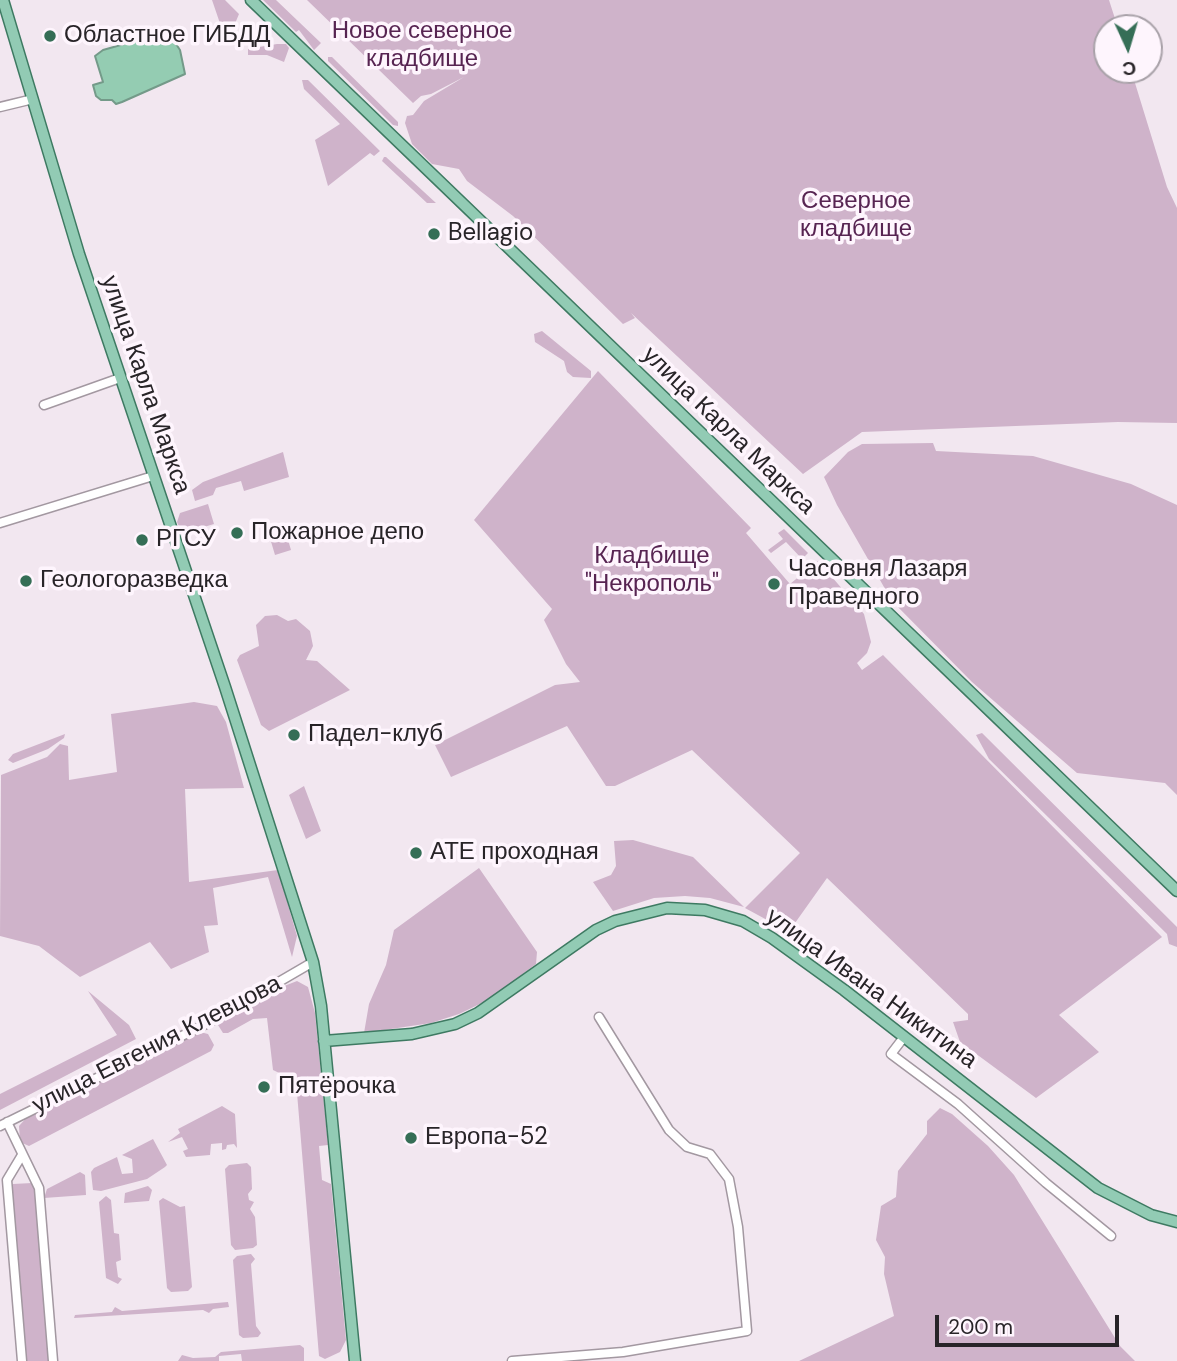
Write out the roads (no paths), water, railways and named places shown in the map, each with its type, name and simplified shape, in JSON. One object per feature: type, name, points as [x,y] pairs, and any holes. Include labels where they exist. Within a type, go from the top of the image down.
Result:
[{"type":"main road","name":"улица Карла Маркса","points":[[3,0],[120,378],[313,962],[324,1041],[354,1361]]},
{"type":"main road","name":"улица Карла Маркса","points":[[251,0],[1177,891]]},
{"type":"main road","name":"улица Ивана Никитина","points":[[324,1041],[412,1034],[455,1024],[499,999],[596,930],[634,914],[687,908],[724,915],[772,938],[1098,1188],[1151,1215],[1177,1222]]},
{"type":"street","points":[[0,107],[33,99]]},
{"type":"street","points":[[44,405],[120,378]]},
{"type":"street","points":[[0,523],[153,476]]},
{"type":"street","name":"улица Евгения Клевцова","points":[[4,1124],[210,1022],[313,962]]},
{"type":"street","points":[[512,1361],[607,1357],[747,1331],[738,1227],[729,1179],[710,1154],[687,1147],[669,1130],[599,1017]]},
{"type":"street","points":[[904,1037],[891,1054],[958,1104],[1046,1184],[1111,1236]]},
{"type":"street","points":[[4,1124],[39,1188],[53,1361]]},
{"type":"street","points":[[22,1155],[7,1180],[22,1361]]},
{"type":"place","name":"Областное ГИБДД","points":[[50,36]]},
{"type":"place","name":"Bellagio","points":[[434,234]]},
{"type":"place","name":"Пожарное депо","points":[[237,533]]},
{"type":"place","name":"РГСУ","points":[[142,540]]},
{"type":"place","name":"Геологоразведка","points":[[26,581]]},
{"type":"place","name":"Часовня Лазаря Праведного","points":[[774,584]]},
{"type":"place","name":"Падел-клуб","points":[[294,735]]},
{"type":"place","name":"АТЕ проходная","points":[[416,853]]},
{"type":"place","name":"Пятёрочка","points":[[264,1087]]},
{"type":"place","name":"Европа-52","points":[[411,1138]]},
{"type":"park label","name":"Новое северное кладбище","points":[[422,46]]},
{"type":"park label","name":"Северное кладбище","points":[[856,216]]},
{"type":"park label","name":"Кладбище \"Некрополь\"","points":[[652,571]]}]
